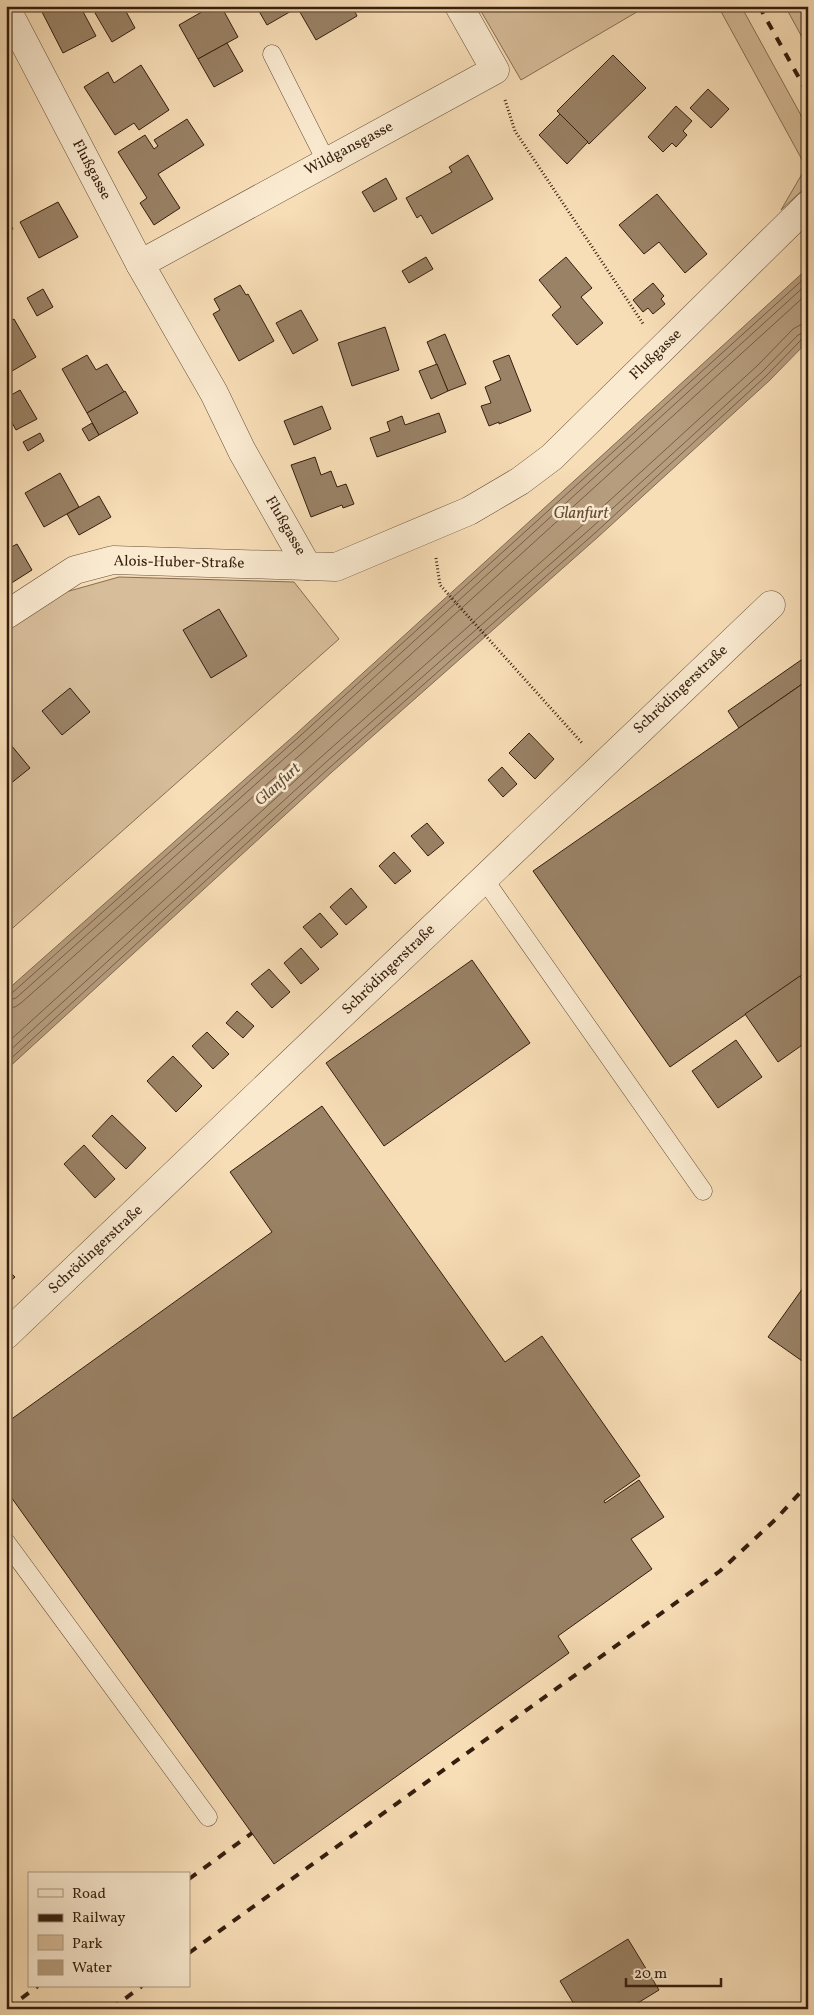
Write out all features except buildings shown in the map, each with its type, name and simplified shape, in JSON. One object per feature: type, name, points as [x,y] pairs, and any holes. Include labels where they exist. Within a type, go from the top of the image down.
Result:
[{"type":"street","points":[[459,6],[495,70]]},
{"type":"street","name":"Flußgasse","points":[[6,8],[140,264],[214,393],[242,451],[308,566],[336,567],[469,511],[520,481],[552,457],[808,205]]},
{"type":"street","name":"Wildgansgasse","points":[[140,264],[495,70]]},
{"type":"street","name":"Alois-Huber-Straße","points":[[6,615],[75,570],[113,560],[308,566]]},
{"type":"street","name":"Schrödingerstraße","points":[[6,1335],[771,605]]},
{"type":"lane","points":[[272,54],[326,161]]},
{"type":"lane","points":[[484,879],[703,1191]]},
{"type":"lane","points":[[6,1542],[208,1817]]},
{"type":"path","points":[[495,70],[515,131],[660,351]]},
{"type":"path","points":[[440,585],[602,766]]},
{"type":"green space","points":[[478,6],[647,6],[521,80]]},
{"type":"green space","points":[[718,6],[741,6],[808,128],[808,185],[781,210],[806,167]]},
{"type":"green space","points":[[785,6],[804,6],[808,13],[808,48]]},
{"type":"green space","points":[[119,577],[294,582],[339,639],[6,934],[6,630],[55,595]]},
{"type":"water","name":"Glanfurt","points":[[808,268],[808,341],[770,380],[598,537],[332,772],[6,1070],[6,991],[297,733]]},
{"type":"railway","points":[[759,6],[808,94]]},
{"type":"railway","points":[[190,1952],[720,1571],[776,1519],[808,1484]]},
{"type":"railway","points":[[190,1878],[252,1833]]},
{"type":"railway","points":[[7,2009],[35,1988]]},
{"type":"railway","points":[[111,2009],[139,1988]]}]
